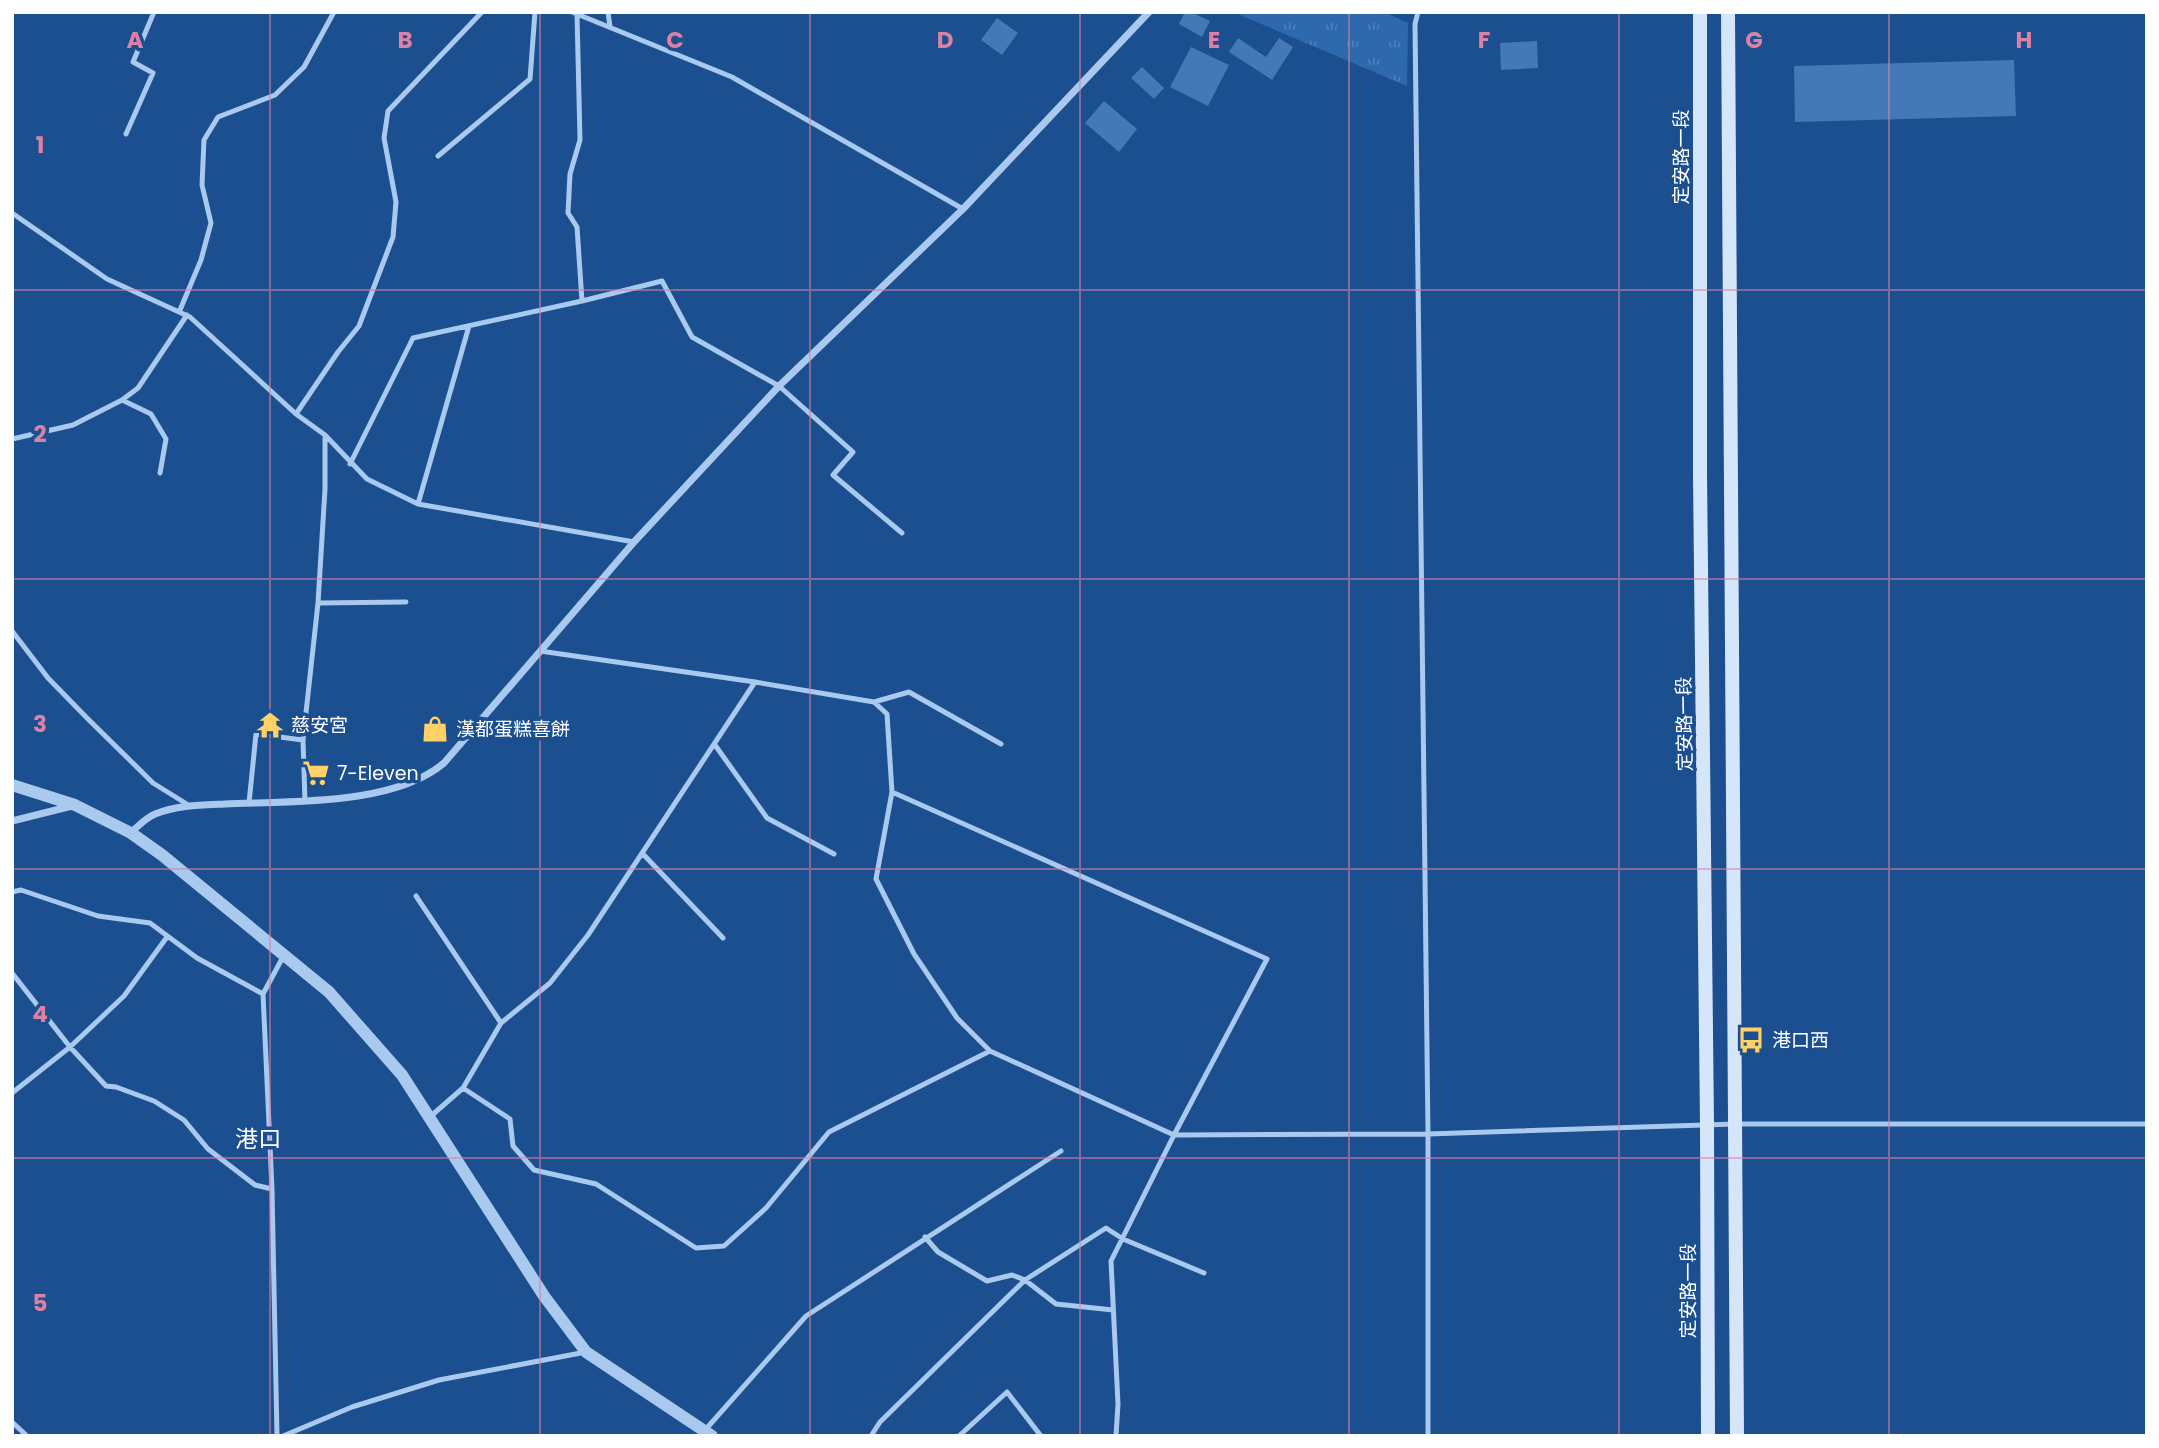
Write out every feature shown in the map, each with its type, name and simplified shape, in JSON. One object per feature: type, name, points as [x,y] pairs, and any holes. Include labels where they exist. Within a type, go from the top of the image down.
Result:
[{"type":"main road","name":"定安路一段","points":[[1700,12],[1700,475],[1708,1436]]},
{"type":"main road","points":[[1728,12],[1737,1436]]},
{"type":"street","points":[[131,833],[153,814],[190,806],[304,801],[365,795],[396,788],[429,775],[443,763],[634,542],[779,386],[963,209],[1149,12]]},
{"type":"street","points":[[12,785],[75,805],[131,833],[329,992],[402,1075],[544,1296],[586,1352],[708,1433]]},
{"type":"street","points":[[12,821],[75,805]]},
{"type":"lane","points":[[126,134],[153,73],[133,62],[154,12]]},
{"type":"lane","points":[[180,310],[201,261],[211,223],[202,186],[204,140],[218,117],[275,95],[304,67],[334,12]]},
{"type":"lane","points":[[296,414],[338,352],[359,327],[393,237],[396,202],[384,138],[388,111],[482,12]]},
{"type":"lane","points":[[438,156],[530,79],[535,12]]},
{"type":"lane","points":[[608,12],[610,27]]},
{"type":"lane","points":[[1418,12],[1415,24],[1428,1133],[1428,1436]]},
{"type":"lane","points":[[582,301],[577,227],[568,213],[570,174],[580,140],[575,13],[732,77],[963,209]]},
{"type":"lane","points":[[12,213],[107,279],[187,315],[296,414],[325,435],[367,479],[418,505],[634,542]]},
{"type":"lane","points":[[350,464],[413,338],[662,281],[692,337],[779,386],[853,452],[833,475],[902,533]]},
{"type":"lane","points":[[12,439],[73,425],[122,400],[138,388],[187,315]]},
{"type":"lane","points":[[418,505],[469,326]]},
{"type":"lane","points":[[122,400],[150,414],[166,439],[160,473]]},
{"type":"lane","points":[[304,801],[303,740],[318,603],[325,489],[325,435]]},
{"type":"lane","points":[[318,603],[406,602]]},
{"type":"lane","points":[[12,631],[48,678],[153,783],[190,806]]},
{"type":"lane","points":[[540,651],[874,702],[909,692],[1001,744]]},
{"type":"lane","points":[[429,1118],[463,1088],[501,1023],[550,983],[588,935],[755,682]]},
{"type":"lane","points":[[874,702],[887,714],[892,792],[876,879],[914,954],[957,1018],[990,1051],[1174,1135],[1428,1133],[1735,1124],[2147,1124]]},
{"type":"lane","points":[[249,803],[256,734],[303,740]]},
{"type":"lane","points":[[715,745],[767,818],[834,854]]},
{"type":"lane","points":[[892,792],[1267,959],[1111,1261],[1118,1404],[1116,1436]]},
{"type":"lane","points":[[642,853],[723,939]]},
{"type":"lane","points":[[12,892],[21,890],[98,916],[150,923],[197,958],[263,994]]},
{"type":"lane","points":[[416,896],[501,1023]]},
{"type":"lane","points":[[12,1093],[70,1047],[124,996],[167,937]]},
{"type":"lane","points":[[277,1436],[272,1189],[263,994],[284,955]]},
{"type":"lane","points":[[12,973],[70,1047],[106,1086],[153,1101],[184,1120],[208,1149],[256,1185],[272,1189]]},
{"type":"lane","points":[[463,1088],[510,1119],[513,1146],[534,1170],[596,1184],[696,1248],[724,1246],[766,1209],[829,1132],[990,1051]]},
{"type":"lane","points":[[708,1433],[806,1316],[1061,1151]]},
{"type":"lane","points":[[871,1436],[880,1422],[1024,1280],[1106,1228],[1123,1239],[1204,1273]]},
{"type":"lane","points":[[925,1237],[938,1252],[988,1280],[1013,1275],[1056,1304],[1112,1310]]},
{"type":"lane","points":[[283,1436],[352,1407],[439,1380],[586,1352]]},
{"type":"lane","points":[[959,1436],[1007,1392],[1041,1436]]},
{"type":"lane","points":[[12,1422],[27,1436]]},
{"type":"green space","points":[[1233,12],[1384,12],[1408,23],[1407,86]]},
{"type":"building","points":[[1185,12],[1210,21],[1202,37],[1179,24]]},
{"type":"building","points":[[997,18],[1018,33],[1002,55],[981,40]]},
{"type":"building","points":[[1238,38],[1266,57],[1279,38],[1293,47],[1272,80],[1229,52]]},
{"type":"building","points":[[1537,41],[1538,68],[1501,70],[1500,43]]},
{"type":"building","points":[[1191,47],[1229,65],[1208,106],[1170,87]]},
{"type":"building","points":[[2014,60],[2016,116],[1795,122],[1794,66]]},
{"type":"building","points":[[1142,67],[1164,88],[1154,99],[1131,78]]},
{"type":"building","points":[[1104,101],[1137,129],[1119,152],[1085,123]]},
{"type":"place","name":"慈安宮","points":[[270,725]]},
{"type":"place","name":"漢都蛋糕喜餅","points":[[435,729]]},
{"type":"place","name":"7-Eleven","points":[[316,773]]},
{"type":"place","name":"港口西","points":[[1751,1040]]},
{"type":"district","name":"港口","points":[[258,1139]]}]
